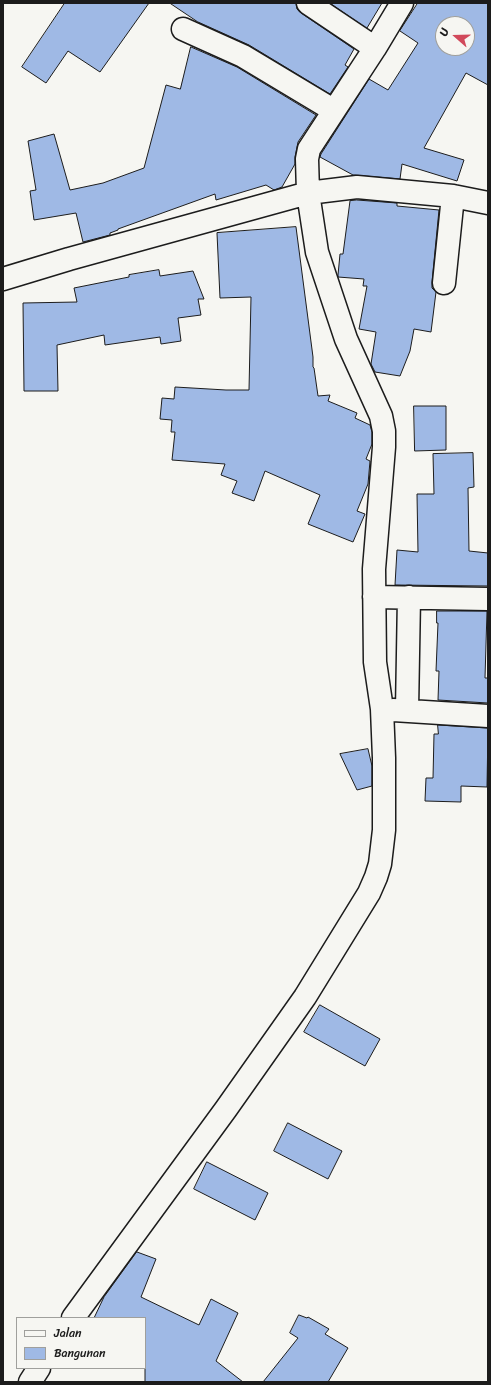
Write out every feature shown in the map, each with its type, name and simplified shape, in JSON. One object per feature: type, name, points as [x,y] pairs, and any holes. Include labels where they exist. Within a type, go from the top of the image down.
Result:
[{"type":"street","points":[[308,3],[375,48]]},
{"type":"street","points":[[74,1317],[226,1109],[305,997],[369,893],[380,864],[384,830],[384,758],[382,709],[375,662],[374,569],[384,431],[381,416],[346,339],[317,252],[308,193],[307,159],[309,149],[333,110],[375,48],[402,3]]},
{"type":"street","points":[[183,30],[243,56],[333,110]]},
{"type":"street","points":[[3,279],[76,257],[308,193],[357,187],[453,196],[488,202]]},
{"type":"street","points":[[444,283],[453,196]]},
{"type":"street","points":[[374,597],[488,599]]},
{"type":"street","points":[[407,710],[409,598]]},
{"type":"street","points":[[382,709],[488,716]]},
{"type":"street","points":[[30,1382],[38,1369]]},
{"type":"building","points":[[65,3],[149,3],[100,72],[68,51],[46,83],[22,67]]},
{"type":"building","points":[[170,3],[296,3],[297,9],[301,13],[354,49],[345,65],[348,67],[330,94],[249,45],[198,22]]},
{"type":"building","points":[[330,3],[382,3],[367,28]]},
{"type":"building","points":[[418,3],[488,3],[488,85],[466,73],[424,148],[464,160],[457,181],[402,164],[400,179],[353,175],[320,157],[369,79],[388,90],[418,43],[400,31]]},
{"type":"building","points":[[191,47],[237,67],[316,115],[298,142],[295,164],[282,187],[274,190],[266,185],[216,200],[215,194],[118,229],[110,233],[110,235],[83,242],[76,213],[34,220],[30,191],[36,190],[28,141],[54,134],[70,190],[103,183],[144,168],[166,85],[180,89]]},
{"type":"building","points":[[357,200],[397,203],[397,206],[439,210],[432,282],[432,288],[436,292],[431,332],[414,329],[410,351],[400,376],[375,372],[371,364],[376,332],[359,329],[367,286],[363,286],[364,279],[338,277],[340,254],[343,254],[350,201]]},
{"type":"building","points":[[296,227],[313,357],[313,367],[318,396],[330,395],[328,401],[357,413],[355,418],[370,425],[372,432],[372,444],[366,459],[370,461],[368,484],[357,511],[365,514],[353,542],[308,524],[320,495],[265,471],[254,501],[232,493],[237,481],[221,475],[225,464],[172,460],[175,432],[171,432],[172,420],[160,419],[162,398],[174,399],[175,387],[249,390],[251,297],[220,298],[217,233]]},
{"type":"building","points":[[159,270],[160,276],[193,271],[204,299],[198,299],[201,315],[178,318],[181,341],[161,344],[160,337],[105,345],[104,335],[57,345],[58,391],[24,391],[23,303],[77,302],[74,288],[129,277],[129,275]]},
{"type":"building","points":[[414,406],[446,406],[446,450],[415,451]]},
{"type":"building","points":[[473,453],[474,487],[468,488],[469,551],[488,553],[488,586],[395,585],[397,550],[418,552],[417,494],[434,494],[433,454]]},
{"type":"building","points":[[437,611],[487,611],[485,678],[488,678],[488,703],[438,700],[439,671],[436,671]]},
{"type":"building","points":[[438,725],[488,728],[487,787],[461,786],[461,802],[425,801],[426,778],[433,778],[434,734],[438,734]]},
{"type":"building","points":[[368,749],[372,766],[372,786],[357,790],[340,754]]},
{"type":"building","points":[[320,1005],[380,1039],[365,1066],[304,1032]]},
{"type":"building","points":[[288,1123],[342,1151],[328,1179],[274,1151]]},
{"type":"building","points":[[207,1162],[268,1193],[255,1220],[194,1189]]},
{"type":"building","points":[[137,1252],[156,1259],[141,1297],[199,1325],[211,1299],[238,1313],[216,1361],[243,1382],[145,1382],[146,1317],[94,1317],[104,1297]]},
{"type":"building","points":[[299,1315],[308,1317],[329,1329],[325,1334],[348,1348],[328,1382],[263,1382],[298,1338],[290,1333]]}]
